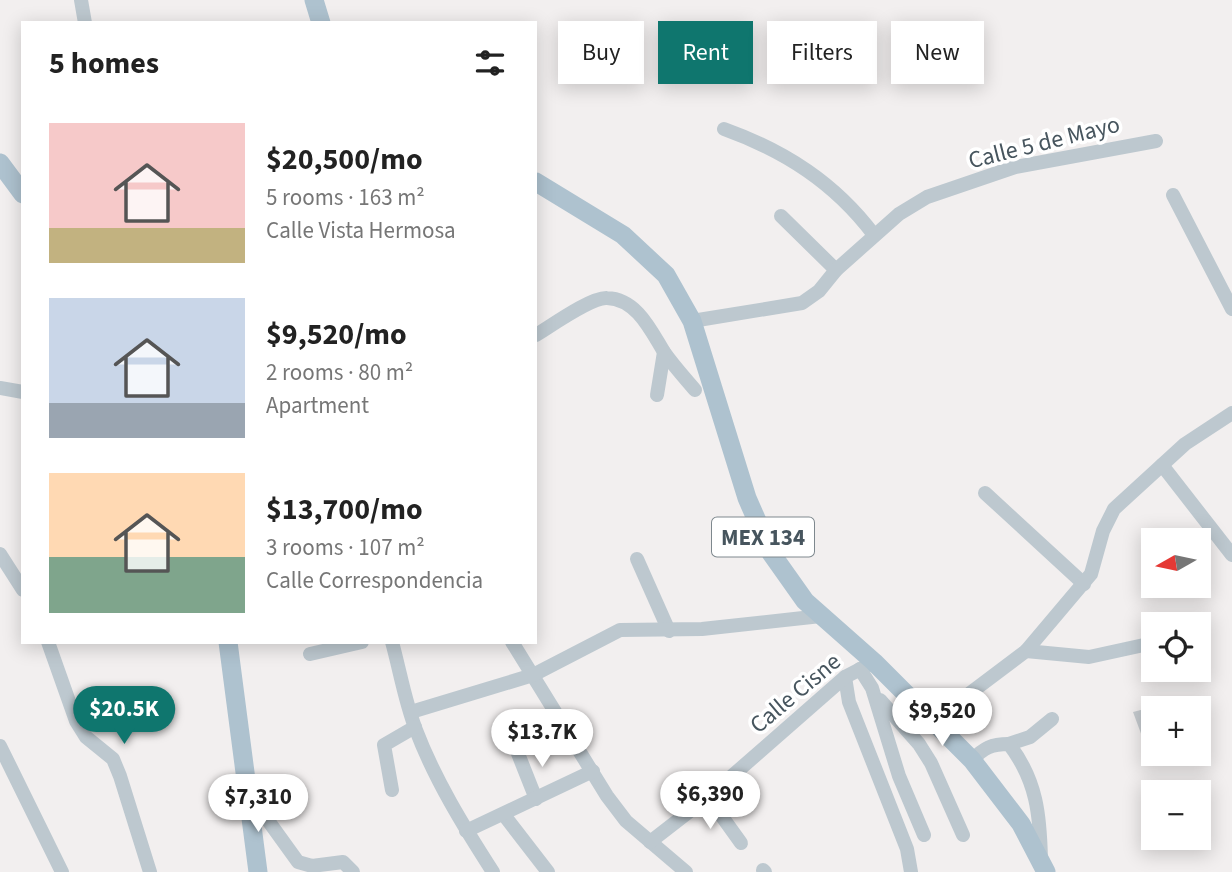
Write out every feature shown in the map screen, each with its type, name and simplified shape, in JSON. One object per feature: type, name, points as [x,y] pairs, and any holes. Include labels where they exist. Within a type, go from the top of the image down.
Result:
[{"type":"main road","points":[[314,0],[320,21]]},
{"type":"main road","points":[[0,163],[21,191]]},
{"type":"main road","name":"MEX 134","points":[[537,185],[615,229],[645,253],[666,275],[692,321],[757,527],[788,578],[867,666],[933,720],[972,760],[1021,824],[1044,866]]},
{"type":"main road","points":[[228,644],[258,872]]},
{"type":"street","points":[[81,0],[85,21]]},
{"type":"street","points":[[724,129],[764,143],[808,170],[839,194],[874,235]]},
{"type":"street","name":"Calle 5 de Mayo","points":[[692,321],[802,303],[819,291],[836,270],[874,235],[899,214],[927,197],[1015,167],[1156,141]]},
{"type":"street","points":[[1173,195],[1232,309]]},
{"type":"street","points":[[781,216],[836,270]]},
{"type":"street","points":[[537,334],[594,302],[607,298],[621,303],[645,320],[664,352],[695,390]]},
{"type":"street","points":[[657,395],[664,352]]},
{"type":"street","points":[[0,388],[21,392]]},
{"type":"street","points":[[933,720],[1026,651],[1091,574],[1103,531],[1114,509],[1185,444],[1232,414]]},
{"type":"street","points":[[1161,465],[1232,555]]},
{"type":"street","points":[[985,493],[1084,584]]},
{"type":"street","points":[[0,554],[21,587]]},
{"type":"street","points":[[637,559],[669,631]]},
{"type":"street","points":[[411,712],[533,675],[620,630],[669,631],[821,616]]},
{"type":"street","points":[[49,644],[76,721],[86,737],[113,759],[150,872]]},
{"type":"street","points":[[310,654],[353,644]]},
{"type":"street","points":[[393,644],[415,727],[466,831],[493,872]]},
{"type":"street","points":[[513,644],[573,744],[626,821],[686,872]]},
{"type":"street","points":[[1026,651],[1090,657],[1141,646]]},
{"type":"street","points":[[867,666],[899,776],[924,835]]},
{"type":"street","name":"Calle Cisne","points":[[650,842],[708,797],[845,677],[867,666]]},
{"type":"street","points":[[845,677],[849,702],[907,849],[912,872]]},
{"type":"street","points":[[872,688],[931,763],[953,806],[963,835]]},
{"type":"street","points":[[972,760],[988,746],[1009,744],[1030,737],[1052,719]]},
{"type":"street","points":[[392,790],[384,745],[415,727]]},
{"type":"street","points":[[1009,744],[1030,776],[1037,798],[1044,866]]},
{"type":"street","points":[[0,746],[62,872]]},
{"type":"street","points":[[517,751],[536,799]]},
{"type":"street","points":[[466,831],[593,771]]},
{"type":"street","points":[[249,794],[298,862],[313,866],[343,862],[354,872]]},
{"type":"street","points":[[708,797],[741,843]]},
{"type":"street","points":[[504,815],[548,872]]},
{"type":"building","points":[[1141,710],[1141,734],[1133,712]]}]
